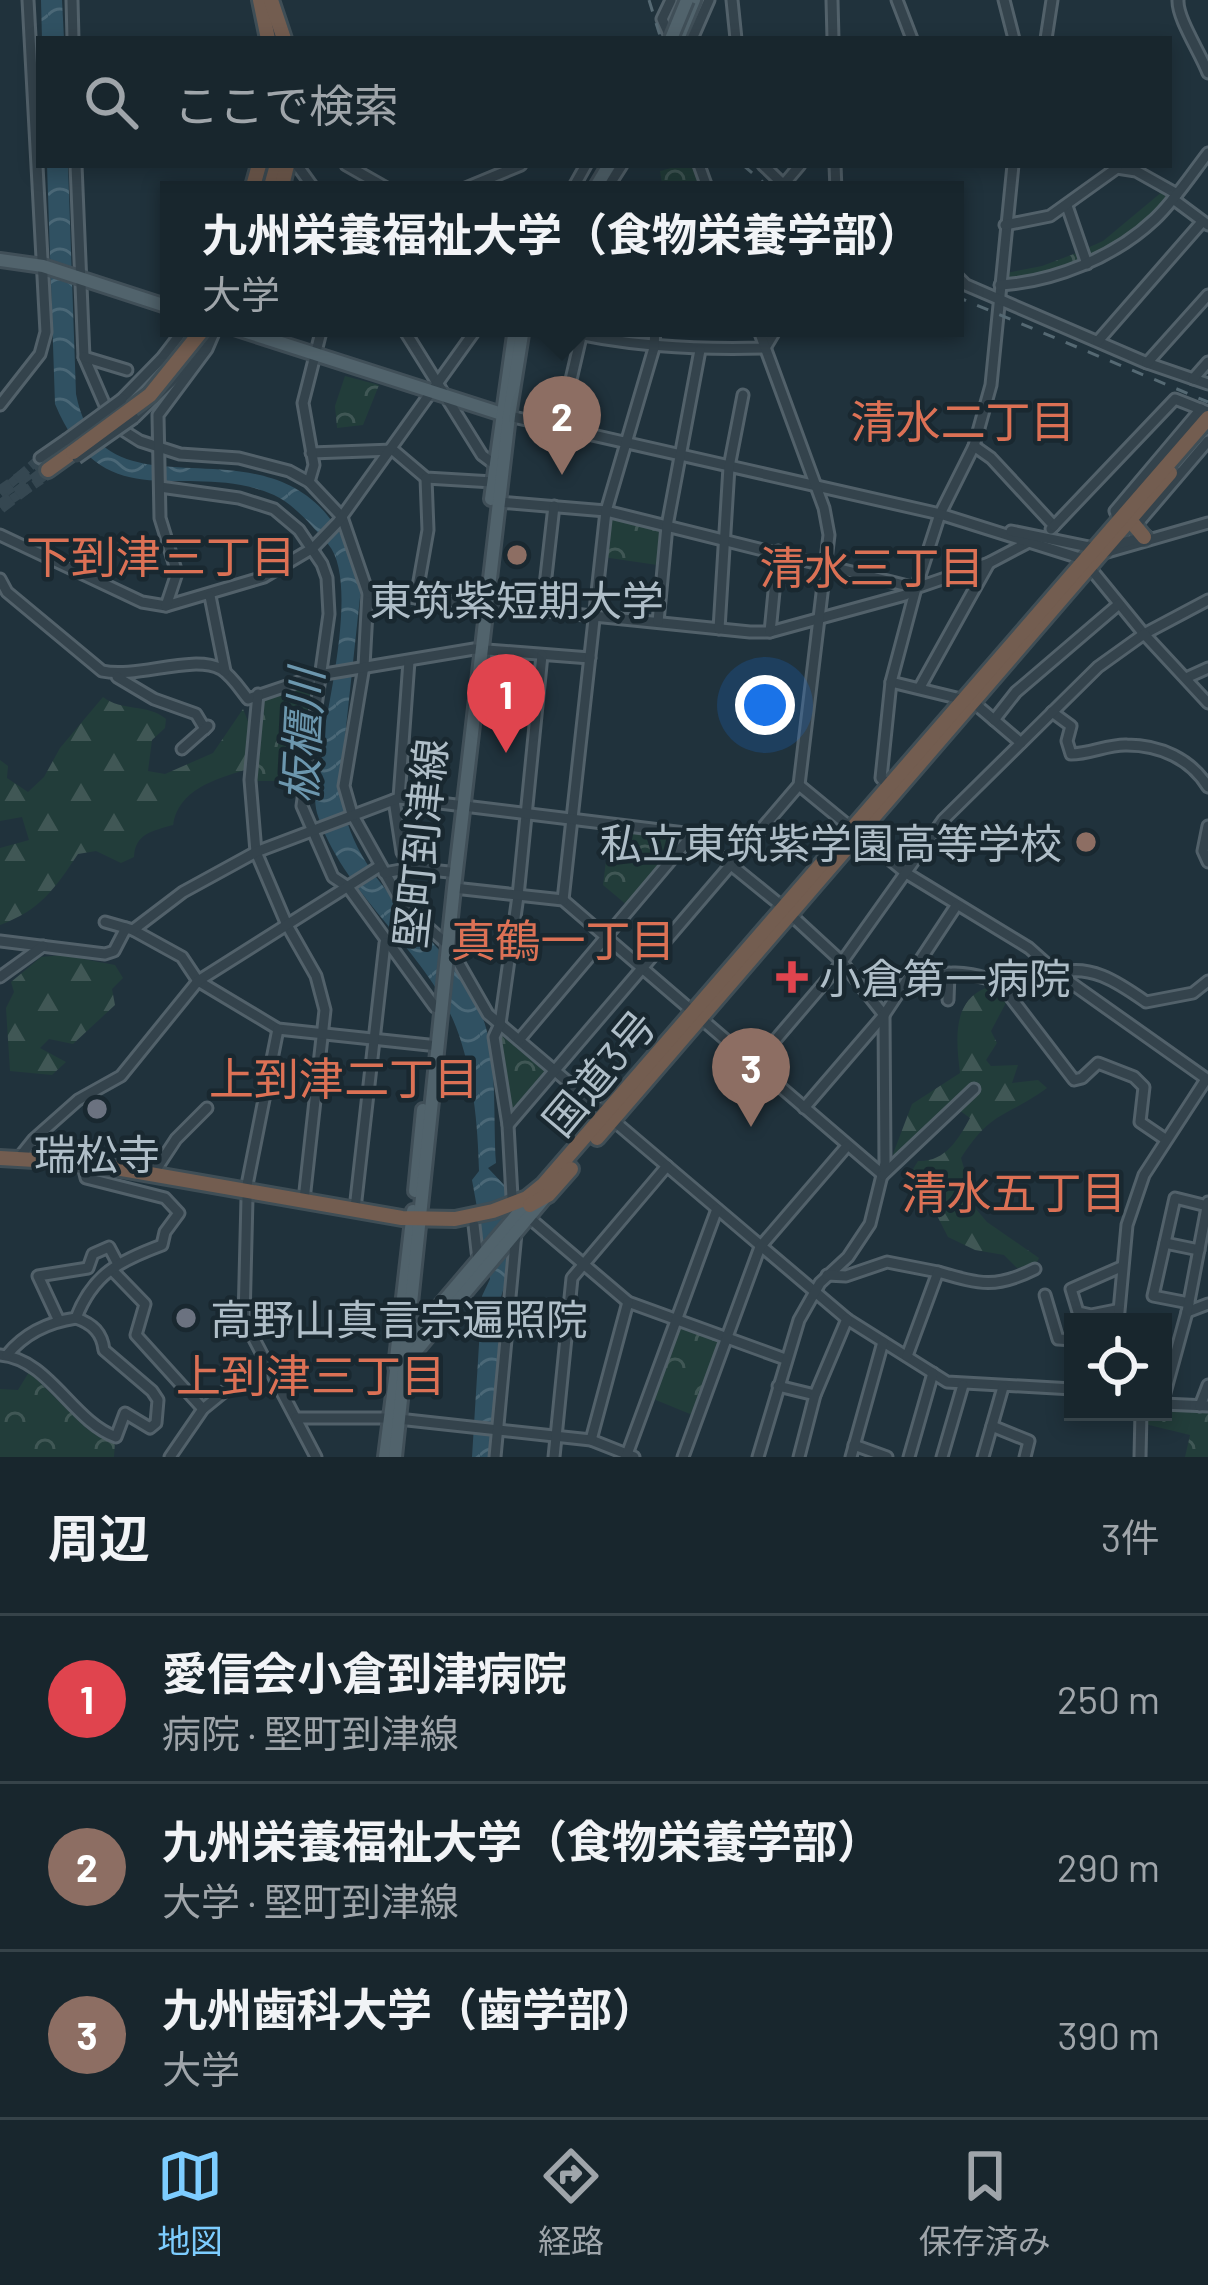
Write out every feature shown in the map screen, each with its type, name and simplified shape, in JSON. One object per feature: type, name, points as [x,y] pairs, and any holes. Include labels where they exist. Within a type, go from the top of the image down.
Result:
[{"type":"highway","points":[[263,0],[271,36]]},
{"type":"highway","points":[[263,0],[271,36]]},
{"type":"highway","points":[[45,466],[150,395],[199,337]]},
{"type":"highway","name":"国道3号","points":[[1182,453],[1206,413]]},
{"type":"highway","name":"国道3号","points":[[9,1161],[416,1223],[514,1219],[609,1117],[1086,560],[1208,428]]},
{"type":"highway","points":[[1124,519],[1144,537]]},
{"type":"highway","name":"国道3号","points":[[855,831],[888,785],[967,700]]},
{"type":"highway","name":"国道3号","points":[[9,1161],[153,1174],[416,1223]]},
{"type":"main road","points":[[674,36],[691,0]]},
{"type":"main road","points":[[0,260],[45,267],[160,304]]},
{"type":"main road","points":[[263,337],[504,415]]},
{"type":"main road","name":"堅町到津線","points":[[400,1369],[437,1005],[454,889],[494,464],[517,337]]},
{"type":"main road","name":"堅町到津線","points":[[482,605],[499,502],[504,415]]},
{"type":"main road","name":"堅町到津線","points":[[445,947],[449,872],[460,805]]},
{"type":"main road","points":[[385,1457],[400,1369],[514,1219]]},
{"type":"main road","name":"堅町到津線","points":[[400,1369],[407,1344],[416,1223]]},
{"type":"main road","points":[[407,1344],[481,1262]]},
{"type":"main road","points":[[394,1420],[395,1457]]},
{"type":"street","points":[[28,0],[36,126]]},
{"type":"street","points":[[72,0],[73,36]]},
{"type":"street","points":[[671,0],[662,19],[671,36]]},
{"type":"street","points":[[693,36],[709,0]]},
{"type":"street","points":[[733,0],[736,36]]},
{"type":"street","points":[[832,0],[832,36]]},
{"type":"street","points":[[897,0],[911,36]]},
{"type":"street","points":[[1004,0],[1013,36]]},
{"type":"street","points":[[1046,36],[1052,0]]},
{"type":"street","points":[[1178,0],[1177,10],[1208,73]]},
{"type":"street","points":[[1000,285],[1087,264],[1133,236],[1175,196],[1208,153]]},
{"type":"street","points":[[0,405],[44,344],[39,168]]},
{"type":"street","points":[[76,168],[84,356],[113,424],[159,454],[269,464],[310,482],[340,519],[368,593],[344,786],[352,814],[379,870],[403,905],[445,947],[483,1007],[847,1319],[933,1373],[963,1385],[1064,1389]]},
{"type":"street","points":[[483,181],[514,168]]},
{"type":"street","points":[[888,785],[881,778],[891,682],[940,514],[974,446],[991,385],[1013,168]]},
{"type":"street","points":[[1005,225],[1035,221],[1067,206],[1113,168]]},
{"type":"street","points":[[1098,341],[1205,224],[1175,196],[1123,168]]},
{"type":"street","points":[[1067,206],[1087,264]]},
{"type":"street","points":[[964,283],[1147,363],[1208,384]]},
{"type":"street","points":[[1147,363],[1208,295]]},
{"type":"street","points":[[71,449],[178,337]]},
{"type":"street","points":[[71,449],[134,418],[176,377],[201,337]]},
{"type":"street","points":[[166,606],[177,573],[160,518],[161,407],[207,349],[207,337]]},
{"type":"street","points":[[310,482],[314,465],[303,404],[320,337]]},
{"type":"street","points":[[409,337],[438,390],[494,464]]},
{"type":"street","points":[[0,535],[142,602],[166,606],[265,577],[315,545],[340,519],[438,390],[470,337]]},
{"type":"street","points":[[560,428],[581,337]]},
{"type":"street","points":[[604,337],[654,348],[765,348]]},
{"type":"street","points":[[562,900],[606,511],[655,337]]},
{"type":"street","points":[[508,1125],[799,785],[829,535],[761,337]]},
{"type":"street","points":[[765,348],[771,337]]},
{"type":"street","points":[[658,622],[667,526],[700,350]]},
{"type":"street","points":[[84,356],[128,370]]},
{"type":"street","points":[[1193,380],[1208,362]]},
{"type":"street","points":[[719,629],[730,467],[743,395]]},
{"type":"street","points":[[368,593],[770,632],[905,595],[989,563],[1034,538],[1054,526],[1175,399],[1206,413],[1115,511],[1139,522],[1208,441]]},
{"type":"street","points":[[504,415],[940,514],[1077,553],[1172,668],[1208,703]]},
{"type":"street","points":[[974,446],[1054,526]]},
{"type":"street","points":[[311,453],[393,450],[426,478],[493,482]]},
{"type":"street","points":[[416,598],[428,530],[426,478]]},
{"type":"street","points":[[160,487],[261,503],[315,545],[329,596],[302,806],[333,877],[350,885],[386,943],[437,1005]]},
{"type":"street","points":[[499,502],[606,511],[916,588]]},
{"type":"street","points":[[542,612],[554,506]]},
{"type":"street","points":[[1086,560],[1208,523]]},
{"type":"street","points":[[1086,560],[1144,537],[1170,533]]},
{"type":"street","points":[[770,632],[778,551]]},
{"type":"street","points":[[920,687],[989,563]]},
{"type":"street","points":[[0,579],[7,592],[102,671],[154,700],[196,714],[206,727],[182,748]]},
{"type":"street","points":[[210,596],[225,671],[248,699],[322,674],[478,649],[590,658]]},
{"type":"street","points":[[754,1065],[842,962],[943,820],[1098,667],[1144,634],[1208,600]]},
{"type":"street","points":[[994,720],[1016,692],[1119,604]]},
{"type":"street","points":[[495,1457],[514,1219],[508,1125],[494,1037],[500,1024],[518,896],[542,656]]},
{"type":"street","points":[[409,661],[396,799],[402,853],[411,868]]},
{"type":"street","points":[[112,674],[203,663],[225,671]]},
{"type":"street","points":[[1186,678],[1208,668]]},
{"type":"street","points":[[891,682],[967,700],[1021,743]]},
{"type":"street","points":[[258,694],[250,780],[256,852],[322,993],[323,1033],[304,1201]]},
{"type":"street","points":[[1052,712],[1071,726],[1067,741],[1071,754],[1129,745],[1165,752],[1186,760],[1208,787]]},
{"type":"street","points":[[799,785],[906,872],[1029,948],[1207,1080],[1165,1139],[1138,1192],[1127,1225],[1117,1313]]},
{"type":"street","points":[[0,941],[105,954],[114,951],[130,929],[183,892],[256,852],[396,799],[693,834],[842,962],[884,1015],[883,1175],[870,1224],[848,1257],[813,1294],[785,1359],[758,1457]]},
{"type":"street","points":[[1208,826],[1203,850],[1208,862]]},
{"type":"street","points":[[519,1040],[693,834]]},
{"type":"street","points":[[9,1161],[79,1100],[121,1076],[198,981],[379,870],[449,872]]},
{"type":"street","points":[[454,889],[562,900],[883,1175]]},
{"type":"street","points":[[804,1108],[884,1015],[956,906]]},
{"type":"street","points":[[105,922],[130,929],[182,958],[198,981],[278,1029],[434,1046]]},
{"type":"street","points":[[355,1209],[386,943]]},
{"type":"street","points":[[0,977],[43,946]]},
{"type":"street","points":[[908,980],[929,981],[949,974],[1035,984],[1057,973],[1114,978],[1146,1002],[1192,992],[1208,981]]},
{"type":"street","points":[[948,1000],[949,974]]},
{"type":"street","points":[[1000,982],[1074,1080],[1098,1063],[1139,1080],[1144,1087],[1140,1122],[1165,1139]]},
{"type":"street","points":[[278,1029],[246,1194],[244,1320],[316,1457]]},
{"type":"street","points":[[883,1175],[974,1089]]},
{"type":"street","points":[[153,1174],[166,1151],[207,1108]]},
{"type":"street","points":[[683,1457],[760,1247],[847,1146]]},
{"type":"street","points":[[554,1457],[572,1278],[667,1166]]},
{"type":"street","points":[[76,1318],[98,1276],[162,1245],[165,1232],[179,1214],[165,1198],[86,1178],[84,1170]]},
{"type":"street","points":[[1172,1368],[1188,1308],[1199,1250],[1205,1232],[1208,1204],[1175,1198],[1153,1296],[1188,1308],[1208,1304]]},
{"type":"street","points":[[296,1418],[394,1420],[591,1440],[629,1456],[717,1209]]},
{"type":"street","points":[[514,1219],[628,1302],[785,1359]]},
{"type":"street","points":[[478,1220],[481,1262]]},
{"type":"street","points":[[1165,1243],[1199,1250]]},
{"type":"street","points":[[59,1321],[38,1276],[88,1268],[93,1254],[109,1247],[116,1268],[145,1304],[136,1335],[203,1409]]},
{"type":"street","points":[[864,1268],[878,1254]]},
{"type":"street","points":[[827,1275],[846,1276],[887,1262],[978,1284],[1000,1284],[1035,1269]]},
{"type":"street","points":[[1080,1313],[1071,1289],[1121,1267]]},
{"type":"street","points":[[1196,1269],[1208,1272]]},
{"type":"street","points":[[907,1356],[938,1272]]},
{"type":"street","points":[[1045,1295],[1058,1339],[1064,1339]]},
{"type":"street","points":[[591,1440],[628,1302]]},
{"type":"street","points":[[76,1318],[102,1336],[104,1350],[158,1400],[156,1423],[150,1428],[125,1413],[116,1437],[108,1434],[89,1424],[38,1372],[4,1355],[18,1341],[59,1321],[76,1318]]},
{"type":"street","points":[[799,1457],[815,1394],[847,1319]]},
{"type":"street","points":[[883,1342],[853,1451],[887,1457]]},
{"type":"street","points":[[170,1457],[174,1444],[203,1409],[263,1360]]},
{"type":"street","points":[[909,1457],[933,1373]]},
{"type":"street","points":[[943,1457],[963,1385]]},
{"type":"street","points":[[1172,1403],[1204,1406],[1208,1385]]},
{"type":"street","points":[[778,1386],[815,1394]]},
{"type":"street","points":[[983,1457],[1003,1388]]},
{"type":"street","points":[[1140,1457],[1141,1421]]},
{"type":"street","points":[[992,1426],[1029,1441],[1025,1457]]},
{"type":"green space","points":[[693,168],[698,181],[662,181],[660,171]]},
{"type":"green space","points":[[1163,191],[1167,201],[1134,230],[1088,258],[1085,249],[1103,241]]},
{"type":"green space","points":[[1079,252],[1082,261],[1028,279],[1007,280],[1006,273]]},
{"type":"green space","points":[[345,376],[379,385],[363,425],[337,428],[335,406]]},
{"type":"green space","points":[[608,513],[669,528],[664,566],[603,557]]},
{"type":"green space","points":[[313,680],[301,781],[254,781],[262,697]]},
{"type":"green space","points":[[103,697],[166,719],[165,728],[152,740],[148,771],[165,774],[213,753],[243,709],[250,726],[245,770],[190,795],[173,825],[142,838],[134,857],[121,863],[96,851],[78,854],[45,897],[0,925],[0,848],[29,840],[22,817],[0,821],[0,760],[8,766],[7,778],[28,792]]},
{"type":"green space","points":[[610,828],[681,839],[682,844],[628,906],[603,885]]},
{"type":"green space","points":[[62,955],[115,965],[123,978],[112,989],[115,1005],[73,1044],[49,1039],[40,1048],[66,1062],[52,1075],[10,1071],[6,1008],[14,992],[11,982],[41,957]]},
{"type":"green space","points":[[992,986],[1008,999],[991,1031],[997,1043],[986,1060],[991,1066],[1018,1065],[1012,1083],[1038,1080],[1047,1088],[991,1122],[961,1158],[976,1209],[1039,1258],[1036,1264],[1017,1268],[1004,1255],[975,1250],[948,1237],[931,1204],[905,1182],[918,1161],[936,1158],[950,1148],[970,1118],[949,1103],[896,1160],[893,1154],[912,1104],[960,1073],[958,1034],[963,1010],[969,1000]]},
{"type":"green space","points":[[499,1037],[548,1074],[510,1117]]},
{"type":"green space","points":[[679,1325],[722,1341],[695,1416],[651,1398]]},
{"type":"green space","points":[[29,1372],[87,1429],[115,1442],[114,1457],[0,1457],[0,1389],[18,1390]]},
{"type":"green space","points":[[1208,1411],[1208,1457],[1185,1457],[1190,1435],[1145,1424],[1172,1421],[1172,1412]]},
{"type":"water","points":[[41,0],[62,0],[64,36],[42,36]]},
{"type":"water","points":[[47,168],[68,168],[76,394],[94,437],[125,458],[256,474],[299,490],[335,526],[361,588],[341,774],[345,812],[375,875],[465,984],[482,1016],[491,1049],[496,1163],[488,1168],[506,1187],[511,1265],[501,1297],[492,1457],[472,1457],[482,1296],[490,1279],[472,1180],[479,1171],[467,1062],[442,999],[345,870],[317,813],[317,774],[339,643],[337,561],[310,524],[274,495],[242,485],[123,476],[98,464],[75,441],[55,404]]},
{"type":"tunnel","points":[[0,493],[40,458]]},
{"type":"tunnel","points":[[0,493],[43,462]]},
{"type":"tunnel","points":[[0,507],[48,470]]},
{"type":"tunnel","points":[[0,507],[50,474]]},
{"type":"railway","points":[[649,0],[660,36]]},
{"type":"railway","points":[[746,168],[762,181]]},
{"type":"railway","points":[[964,300],[1208,402]]},
{"type":"place","name":"九州栄養福祉大学（食物栄養学部）","points":[[562,475]]},
{"type":"place","name":"東筑紫短期大学","points":[[517,555]]},
{"type":"place","name":"愛信会小倉到津病院","points":[[506,753]]},
{"type":"place","name":"私立東筑紫学園高等学校","points":[[1086,842]]},
{"type":"place","name":"小倉第一病院","points":[[792,977]]},
{"type":"place","name":"瑞松寺","points":[[97,1109]]},
{"type":"place","name":"九州歯科大学（歯学部）","points":[[751,1127]]},
{"type":"place","name":"高野山真言宗遍照院","points":[[186,1318]]},
{"type":"district","name":"清水二丁目","points":[[963,420]]},
{"type":"district","name":"下到津三丁目","points":[[161,555]]},
{"type":"district","name":"清水三丁目","points":[[872,566]]},
{"type":"district","name":"真鶴一丁目","points":[[563,939]]},
{"type":"district","name":"上到津二丁目","points":[[344,1077]]},
{"type":"district","name":"清水五丁目","points":[[1014,1191]]},
{"type":"district","name":"上到津三丁目","points":[[311,1374]]},
{"type":"water label","name":"板櫃川","points":[[301,736]]}]
